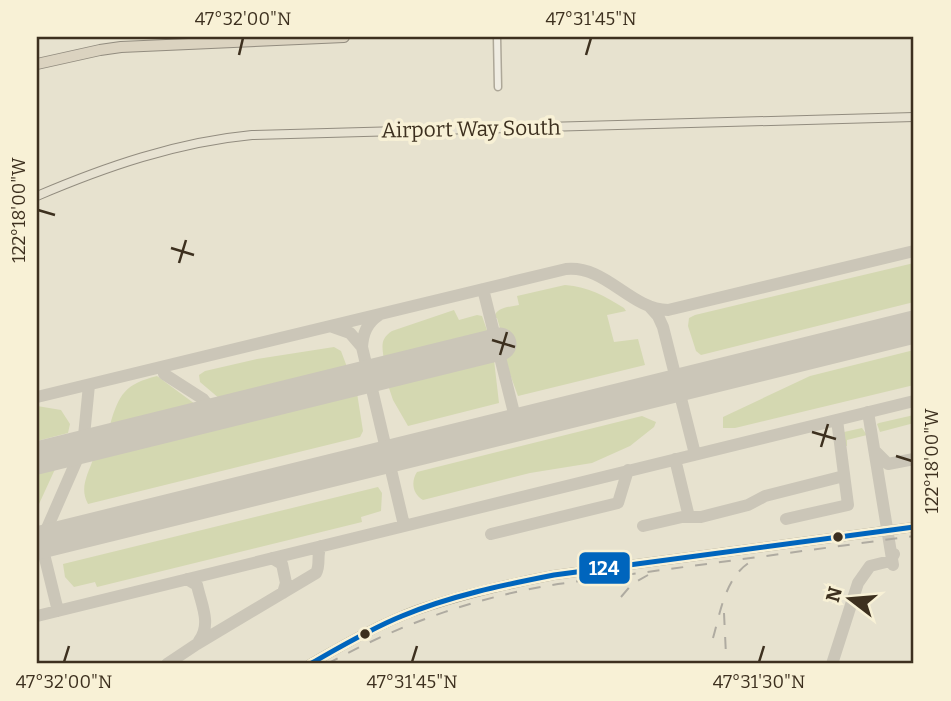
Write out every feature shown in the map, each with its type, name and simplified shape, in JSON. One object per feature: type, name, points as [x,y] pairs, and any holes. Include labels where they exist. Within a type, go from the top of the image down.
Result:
[{"type":"highway","points":[[37,64],[121,47],[344,37]]},
{"type":"main road","name":"Airport Way South","points":[[37,195],[126,162],[166,151],[244,136],[914,117]]},
{"type":"main road","points":[[310,664],[352,640],[415,611],[502,585],[554,575],[914,527]]},
{"type":"street","points":[[497,37],[498,87]]},
{"type":"green space","points":[[914,263],[914,302],[701,355],[696,351],[688,326],[689,318],[695,315]]},
{"type":"green space","points":[[565,285],[596,293],[624,308],[626,311],[607,315],[614,342],[638,339],[645,365],[518,396],[504,358],[508,356],[497,318],[494,318],[495,314],[504,308],[519,305],[517,296]]},
{"type":"green space","points":[[454,310],[459,320],[482,316],[488,333],[384,360],[383,343],[392,331]]},
{"type":"green space","points":[[334,347],[341,351],[347,367],[220,399],[200,382],[199,375],[205,371],[257,359]]},
{"type":"green space","points":[[914,350],[914,385],[735,428],[723,428],[723,417],[810,376]]},
{"type":"green space","points":[[494,360],[499,403],[408,426],[388,385]]},
{"type":"green space","points":[[157,376],[195,404],[110,425],[125,392],[137,383]]},
{"type":"green space","points":[[357,393],[363,431],[360,437],[88,504],[85,498],[85,481],[94,457]]},
{"type":"green space","points":[[37,406],[61,410],[70,424],[68,433],[37,441]]},
{"type":"green space","points":[[914,415],[914,423],[880,432],[877,424],[879,423]]},
{"type":"green space","points":[[642,416],[656,422],[654,427],[630,446],[592,463],[530,473],[423,500],[415,491],[413,483],[417,472]]},
{"type":"green space","points":[[862,428],[867,435],[847,440],[847,446],[844,446],[844,432]]},
{"type":"green space","points":[[56,467],[39,504],[37,508],[37,472]]},
{"type":"green space","points":[[378,487],[382,493],[381,511],[361,517],[362,522],[97,587],[95,582],[74,587],[65,577],[63,564]]},
{"type":"taxiway","points":[[37,397],[566,269],[593,274],[642,303],[668,310],[914,251]]},
{"type":"taxiway","points":[[483,289],[517,425]]},
{"type":"taxiway","points":[[649,306],[663,327],[695,454]]},
{"type":"taxiway","points":[[362,347],[366,329],[379,315]]},
{"type":"taxiway","points":[[333,327],[350,333],[362,347],[404,525]]},
{"type":"taxiway","points":[[479,349],[488,343],[493,331]]},
{"type":"taxiway","points":[[163,367],[164,374],[203,399],[214,413]]},
{"type":"taxiway","points":[[58,611],[41,542],[83,446],[89,385]]},
{"type":"taxiway","points":[[37,616],[914,401]]},
{"type":"taxiway","points":[[868,412],[893,565]]},
{"type":"taxiway","points":[[786,519],[848,505],[837,420]]},
{"type":"taxiway","points":[[876,452],[888,464],[914,459]]},
{"type":"taxiway","points":[[675,459],[689,517]]},
{"type":"taxiway","points":[[491,534],[618,503],[628,470]]},
{"type":"taxiway","points":[[643,526],[682,517],[701,517],[748,505],[765,496],[844,476]]},
{"type":"taxiway","points":[[167,664],[316,573],[321,546]]},
{"type":"taxiway","points":[[832,664],[858,583],[870,566],[890,561],[894,554]]},
{"type":"taxiway","points":[[272,558],[282,564],[286,583],[283,593]]},
{"type":"taxiway","points":[[187,579],[197,585],[204,614],[205,628],[199,641]]},
{"type":"runway","points":[[37,543],[914,327]]},
{"type":"runway","points":[[37,458],[500,344]]},
{"type":"railway","points":[[327,664],[382,636],[439,614],[498,596],[558,584],[914,536]]},
{"type":"railway","points":[[713,638],[731,582],[746,565],[756,559]]},
{"type":"railway","points":[[621,597],[632,584],[648,575]]},
{"type":"railway","points":[[724,613],[726,655]]},
{"type":"transit line","name":"124","points":[[310,664],[402,616],[496,587],[554,575],[914,527]]}]
